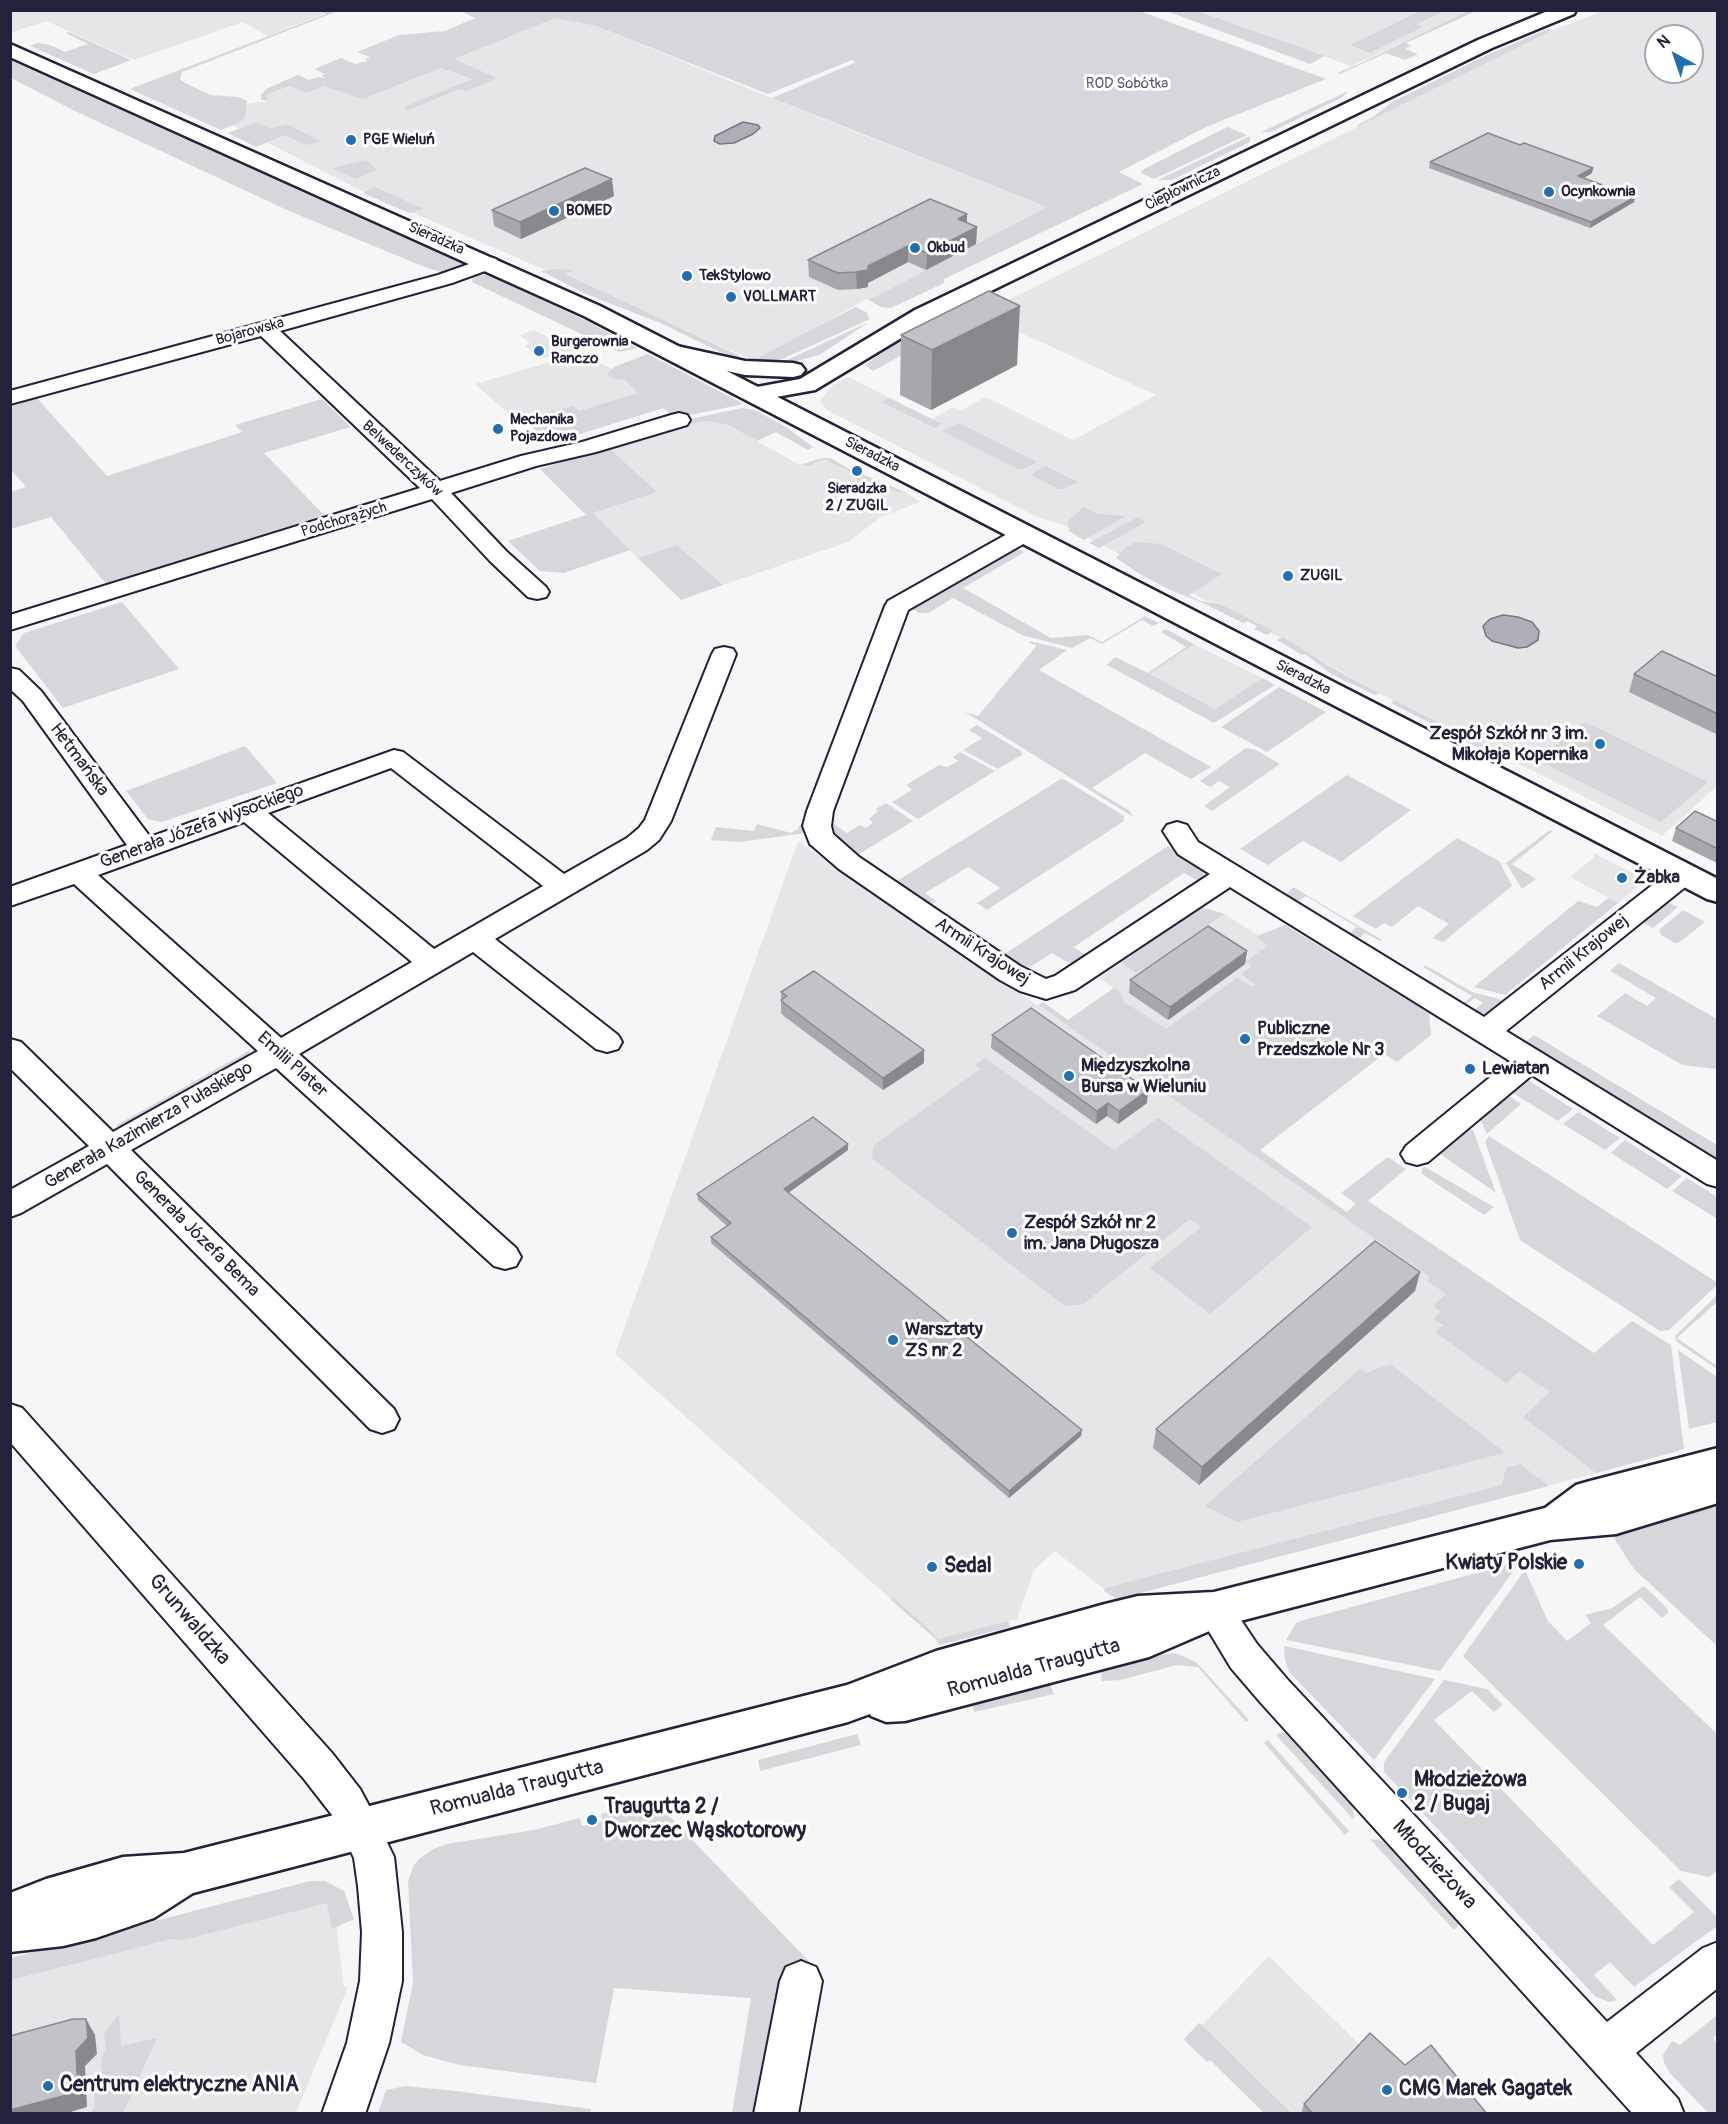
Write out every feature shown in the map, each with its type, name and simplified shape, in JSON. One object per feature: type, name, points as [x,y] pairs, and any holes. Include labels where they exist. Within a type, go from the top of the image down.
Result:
[{"type":"main road","name":"Ciepłownicza","points":[[672,352],[800,377],[834,356],[871,328],[891,317],[1474,38],[1542,10]]},
{"type":"main road","name":"Ciepłownicza","points":[[754,394],[800,377],[1485,44],[1567,10]]},
{"type":"main road","name":"Sieradzka","points":[[10,50],[592,311],[1718,892]]},
{"type":"main road","points":[[800,377],[799,400],[806,422]]},
{"type":"main road","name":"Romualda Traugutta","points":[[1550,1523],[1590,1497],[1718,1464]]},
{"type":"main road","name":"Romualda Traugutta","points":[[10,1915],[46,1900],[123,1878],[184,1874],[848,1703],[905,1702],[1149,1639],[1214,1610],[1550,1523],[1616,1517],[1718,1487]]},
{"type":"main road","name":"Romualda Traugutta","points":[[10,1930],[63,1924],[138,1903],[184,1874]]},
{"type":"street","name":"Bojarowska","points":[[10,398],[445,279],[489,263]]},
{"type":"street","name":"Belwederczyków","points":[[265,328],[436,490],[498,556],[537,592]]},
{"type":"street","name":"Podchorążych","points":[[10,623],[529,461],[588,447],[678,420]]},
{"type":"street","name":"Armii Krajowej","points":[[1024,534],[897,606],[818,819],[819,838],[849,863],[1010,973],[1030,984],[1046,989],[1065,983],[1230,874]]},
{"type":"street","name":"Generała Kazimierza Pułaskiego","points":[[10,1205],[278,1053],[629,849],[649,834],[658,821],[724,654]]},
{"type":"street","name":"Hetmańska","points":[[10,675],[32,696],[144,848]]},
{"type":"street","name":"Generała Józefa Wysockiego","points":[[10,897],[394,758],[562,887]]},
{"type":"street","points":[[248,811],[431,962]]},
{"type":"street","points":[[1177,831],[1188,848],[1718,1176]]},
{"type":"street","name":"Emilii Plater","points":[[78,872],[505,1257]]},
{"type":"street","name":"Armii Krajowej","points":[[1485,1032],[1684,874]]},
{"type":"street","points":[[474,938],[607,1042]]},
{"type":"street","name":"Generała Józefa Bema","points":[[10,1049],[382,1419]]},
{"type":"street","points":[[1417,1154],[1530,1061]]},
{"type":"street","name":"Grunwaldzka","points":[[10,1418],[318,1766],[346,1802],[374,1857],[382,1932],[381,1981],[368,2043],[343,2114]]},
{"type":"street","name":"Młodzieżowa","points":[[1214,1610],[1244,1656],[1274,1691],[1663,2114]]},
{"type":"street","points":[[1605,2050],[1718,1962]]},
{"type":"street","points":[[776,2114],[801,1981]]},
{"type":"shaded area","points":[[319,10],[326,13],[267,36],[243,22],[134,60],[46,21],[11,33],[10,11]]},
{"type":"shaded area","points":[[511,11],[522,11],[596,26],[860,134],[1048,207],[869,300],[866,299],[813,330],[753,360],[358,189],[215,116],[246,104],[266,101],[267,95],[289,86],[307,93]]},
{"type":"shaded area","points":[[1197,11],[1470,11],[1351,66]]},
{"type":"shaded area","points":[[1603,11],[1717,11],[1717,786],[1662,836],[1379,693],[1220,604],[1204,600],[1061,524],[1037,517],[827,410],[820,401],[833,385],[848,377],[932,419],[953,407],[960,411],[986,397],[1073,440],[1156,395],[980,314],[1553,30]]},
{"type":"shaded area","points":[[743,122],[758,125],[760,128],[734,143],[720,144],[714,141],[715,136]]},
{"type":"shaded area","points":[[534,330],[668,397],[664,408],[551,443],[514,412],[509,414],[475,384],[553,361],[547,357],[541,359],[525,346],[530,343],[519,335]]},
{"type":"shaded area","points":[[706,421],[728,425],[800,465],[811,465],[824,459],[853,473],[906,493],[920,502],[881,517],[848,542],[723,585],[677,545],[638,558],[592,513],[656,492],[608,447],[661,430]]},
{"type":"shaded area","points":[[1503,615],[1532,622],[1539,631],[1538,640],[1527,647],[1518,648],[1492,641],[1486,636],[1483,626],[1490,619]]},
{"type":"shaded area","points":[[1194,644],[1262,678],[1215,709],[1150,674]]},
{"type":"shaded area","name":"Zespół Szkół nr 2 im. Jana Długosza","points":[[798,841],[1066,1025],[1116,990],[1099,978],[1201,907],[1224,914],[1258,935],[1285,925],[1429,1019],[1254,1154],[1680,1451],[1117,1599],[1055,1551],[1034,1570],[1017,1619],[937,1640],[615,1354]]},
{"type":"shaded area","points":[[1594,853],[1637,875],[1639,886],[1618,903],[1570,877],[1594,857]]},
{"type":"shaded area","points":[[332,1894],[344,1987],[348,1987],[296,2113],[11,2114],[11,1973]]},
{"type":"shaded area","points":[[1269,1956],[1364,2049],[1468,2113],[1293,2113],[1202,2025]]},
{"type":"green space","points":[[1422,10],[1445,11],[1417,24],[1423,27],[1370,53],[1350,45]]},
{"type":"green space","points":[[1470,10],[1476,11],[1406,43],[1411,46],[1405,49],[1418,54],[1405,60],[1386,53],[1340,74],[1337,73],[1361,63]]},
{"type":"green space","points":[[319,11],[338,11],[182,72],[180,79],[185,83],[211,95],[238,97],[247,101],[245,118],[221,130],[130,89],[326,14]]},
{"type":"green space","name":"ROD Sobótka","points":[[461,11],[1139,11],[1326,79],[1206,127],[1119,172],[1143,184],[944,279],[944,283],[891,308],[881,307],[869,300],[1047,207],[772,98],[856,62],[852,60],[768,94],[596,26],[555,18],[454,59],[497,78],[467,91],[460,89],[408,110],[404,107],[473,79],[441,68],[363,99],[324,86],[307,93],[289,86],[267,95],[267,100],[261,100],[261,94],[268,88],[298,75],[309,80],[318,77],[326,78],[322,76],[325,74],[314,69],[341,58],[355,64],[368,61],[365,59],[370,57],[357,52],[399,35],[445,31],[475,18]]},
{"type":"green space","points":[[1166,11],[1197,11],[1325,56],[1310,64]]},
{"type":"green space","points":[[1548,29],[1553,30],[1357,125],[1373,117],[1394,101],[1489,54]]},
{"type":"green space","points":[[69,32],[131,60],[94,74],[30,46],[37,43],[50,45],[65,52],[88,44],[66,33]]},
{"type":"green space","points":[[10,60],[467,265],[442,272],[427,268],[289,211],[73,110],[11,78]]},
{"type":"green space","points":[[1348,91],[1343,97],[1271,132],[1261,132]]},
{"type":"green space","points":[[256,122],[271,129],[286,124],[321,141],[306,145],[285,135],[256,147],[228,133]]},
{"type":"green space","points":[[1227,127],[1247,135],[1154,179],[1141,173],[1142,170]]},
{"type":"green space","points":[[1250,136],[1250,142],[1172,180],[1158,180]]},
{"type":"green space","points":[[366,160],[377,170],[356,179],[332,168]]},
{"type":"green space","points":[[375,187],[424,209],[409,213],[363,193]]},
{"type":"green space","points":[[574,270],[565,274],[740,356],[720,352],[658,322],[586,294],[541,271]]},
{"type":"green space","points":[[487,274],[589,322],[637,348],[619,352],[472,282],[473,276]]},
{"type":"green space","points":[[856,307],[866,312],[870,319],[778,361],[753,360]]},
{"type":"green space","points":[[869,322],[821,354],[788,364],[785,361]]},
{"type":"green space","points":[[932,326],[945,332],[873,371],[865,365],[893,345]]},
{"type":"green space","points":[[648,354],[744,404],[676,418],[663,408],[551,443],[516,413],[523,411],[530,416],[573,406],[579,411],[638,393],[625,380],[614,379],[607,374],[614,367]]},
{"type":"green space","points":[[37,398],[107,476],[242,432],[235,425],[322,399],[351,427],[264,453],[324,515],[106,584],[51,517],[11,529],[11,492],[26,487],[11,470],[11,406]]},
{"type":"green space","points":[[889,398],[942,424],[934,428],[881,402]]},
{"type":"green space","points":[[742,408],[755,410],[786,427],[813,447],[808,450],[776,432],[757,441],[728,425],[706,421],[685,425],[681,421]]},
{"type":"green space","points":[[958,423],[1037,462],[1024,469],[1018,469],[942,431]]},
{"type":"green space","points":[[608,447],[657,492],[593,513],[630,550],[564,573],[540,571],[508,541],[586,515],[540,469]]},
{"type":"green space","points":[[822,458],[830,458],[858,474],[907,493],[895,491],[872,481],[860,482],[852,486],[858,481],[853,473],[824,459],[811,465],[800,465]]},
{"type":"green space","points":[[1046,466],[1078,482],[1064,489],[1058,489],[1033,476],[1032,474]]},
{"type":"green space","points":[[1084,507],[1097,514],[1126,516],[1084,540],[1069,531],[1068,521]]},
{"type":"green space","points":[[1138,517],[1146,522],[1099,548],[1089,543]]},
{"type":"green space","points":[[1136,542],[1161,544],[1222,574],[1189,595],[1201,601],[1220,604],[1273,631],[1267,635],[1254,629],[1257,626],[1248,621],[1243,623],[1168,589],[1116,558],[1126,547]]},
{"type":"green space","points":[[677,545],[723,585],[681,600],[638,558]]},
{"type":"green space","points":[[1018,549],[1025,552],[963,588],[1051,638],[1088,635],[1102,642],[1145,616],[1159,623],[1153,626],[1142,620],[1102,644],[1090,638],[1072,648],[1022,635],[953,598],[929,613],[919,613],[913,609]]},
{"type":"green space","points":[[122,602],[179,669],[63,708],[15,646],[24,633]]},
{"type":"green space","points":[[1166,629],[1194,644],[1150,674],[1215,709],[1262,678],[1275,685],[1214,723],[1107,665],[1115,657],[1148,673],[1186,647],[1161,632]]},
{"type":"green space","points":[[1283,637],[1329,666],[1379,693],[1375,695],[1331,674],[1305,654],[1302,655],[1277,640]]},
{"type":"green space","points":[[1030,641],[1067,650],[1039,670],[1211,767],[1191,779],[1145,753],[1092,788],[1130,811],[1133,817],[965,712],[978,716],[1037,645],[1029,643]]},
{"type":"green space","points":[[1279,687],[1326,712],[1267,752],[1221,727]]},
{"type":"green space","points":[[1394,700],[1512,759],[1505,762],[1391,703]]},
{"type":"green space","points":[[1585,722],[1708,782],[1661,822],[1537,760]]},
{"type":"green space","points":[[977,725],[1021,751],[1022,755],[998,769],[963,750],[982,738],[969,730]]},
{"type":"green space","points":[[245,746],[277,783],[162,822],[148,819],[126,791]]},
{"type":"green space","points":[[1246,748],[1256,750],[1280,764],[1212,811],[1204,806],[1230,787],[1219,781],[1210,787],[1200,781]]},
{"type":"green space","points":[[960,752],[995,771],[918,819],[892,802],[912,790],[906,785],[939,765],[947,767],[958,761],[953,757]]},
{"type":"green space","points":[[1347,775],[1411,810],[1341,862],[1303,841],[1268,865],[1240,849]]},
{"type":"green space","points":[[1061,779],[1124,816],[1124,821],[987,910],[977,903],[1000,888],[968,867],[925,893],[936,901],[929,905],[895,882]]},
{"type":"green space","points":[[822,784],[806,833],[739,842],[711,840],[716,827],[754,831],[757,824],[791,833],[798,829]]},
{"type":"green space","points":[[886,803],[913,821],[856,856],[837,842],[826,823],[827,819],[847,833],[860,825],[866,828],[873,823],[869,819],[878,811],[876,809]]},
{"type":"green space","points":[[1550,830],[1553,831],[1512,864],[1536,879],[1522,889],[1506,863]]},
{"type":"green space","points":[[1457,838],[1499,861],[1512,886],[1443,942],[1432,938],[1449,924],[1418,906],[1392,927],[1384,923],[1376,929],[1353,916]]},
{"type":"green space","points":[[1168,846],[1201,867],[1204,877],[1200,882],[1184,873],[1074,947],[1089,958],[1075,963],[1067,962],[1052,953],[1032,966],[1021,968],[1003,955]]},
{"type":"green space","points":[[1293,887],[1382,940],[1365,933],[1355,941],[1346,936],[1357,927],[1306,896],[1294,904],[1287,894]]},
{"type":"green space","points":[[1608,898],[1618,903],[1505,995],[1474,987],[1578,901],[1597,907]]},
{"type":"green space","points":[[1668,902],[1678,907],[1653,928],[1638,920]]},
{"type":"green space","points":[[1201,907],[1224,914],[1189,938],[1196,944],[1136,973],[1121,963]]},
{"type":"green space","points":[[1683,910],[1705,922],[1680,942],[1675,943],[1661,935],[1659,930]]},
{"type":"green space","points":[[1285,925],[1429,1013],[1431,1035],[1397,1062],[1384,1054],[1260,1150],[1347,1212],[1356,1204],[1341,1193],[1388,1157],[1406,1169],[1368,1201],[1594,1353],[1632,1321],[1671,1345],[1684,1449],[1596,1473],[1523,1417],[1550,1392],[1520,1371],[1506,1383],[1435,1332],[1443,1325],[1433,1319],[1441,1312],[1433,1306],[1446,1294],[1427,1281],[1430,1277],[1038,1005],[1043,1002],[1068,1020],[1114,988],[1120,992],[1124,1002],[1166,1029],[1237,978],[1252,987],[1256,985],[1241,974],[1252,966],[1246,962],[1268,945],[1256,937]]},
{"type":"green space","points":[[1619,963],[1717,1019],[1717,1069],[1682,1065],[1597,1016],[1625,993],[1647,1006],[1656,998],[1610,971]]},
{"type":"green space","points":[[1425,965],[1472,992],[1499,999],[1505,1003],[1488,1014],[1471,1012],[1483,1003],[1475,998],[1462,1007],[1460,1005],[1472,996],[1423,967]]},
{"type":"green space","points":[[1534,1035],[1717,1145],[1717,1168],[1519,1047]]},
{"type":"green space","points":[[250,1050],[248,1056],[124,1126],[115,1126]]},
{"type":"green space","points":[[985,1058],[1114,1150],[1158,1118],[1312,1227],[1210,1314],[1150,1268],[1201,1227],[1190,1219],[1083,1304],[1065,1306],[872,1158],[873,1146],[980,1069],[975,1065]]},
{"type":"green space","points":[[1528,1080],[1573,1109],[1558,1121],[1513,1093]]},
{"type":"green space","points":[[1509,1096],[1521,1104],[1487,1134],[1480,1119]]},
{"type":"green space","points":[[1578,1112],[1620,1138],[1605,1150],[1563,1124]]},
{"type":"green space","points":[[1468,1129],[1473,1130],[1496,1193],[1439,1153]]},
{"type":"green space","points":[[1489,1136],[1715,1281],[1717,1279],[1717,1285],[1669,1330],[1660,1331],[1520,1240],[1485,1142]]},
{"type":"green space","points":[[1625,1140],[1682,1176],[1667,1189],[1611,1153]]},
{"type":"green space","points":[[1425,1167],[1494,1207],[1484,1215],[1422,1174],[1422,1168]]},
{"type":"green space","points":[[1687,1178],[1717,1197],[1716,1218],[1672,1191]]},
{"type":"green space","points":[[1717,1295],[1717,1302],[1677,1338],[1717,1366],[1717,1369],[1677,1342],[1675,1336]]},
{"type":"green space","points":[[1678,1350],[1717,1377],[1717,1422],[1689,1429]]},
{"type":"green space","points":[[1390,1364],[1504,1453],[1237,1522],[1205,1506],[1360,1369],[1366,1373]]},
{"type":"green space","points":[[1520,1464],[1549,1486],[1117,1599],[1104,1591],[1105,1588],[1502,1485],[1506,1468]]},
{"type":"green space","points":[[1717,1506],[1717,1646],[1634,1569],[1612,1535]]},
{"type":"green space","points":[[1521,1561],[1440,1671],[1286,1640],[1296,1623],[1304,1620]]},
{"type":"green space","points":[[1525,1570],[1548,1621],[1567,1641],[1591,1623],[1585,1615],[1612,1608],[1644,1586],[1667,1608],[1668,1613],[1662,1618],[1640,1597],[1603,1625],[1717,1734],[1717,1871],[1709,1877],[1681,1871],[1463,1656]]},
{"type":"green space","points":[[894,1598],[939,1639],[1008,1621],[1010,1627],[939,1645],[937,1640],[891,1600]]},
{"type":"green space","points":[[1284,1646],[1435,1679],[1374,1760],[1289,1672]]},
{"type":"green space","points":[[1175,1653],[1196,1662],[1249,1720],[1246,1722],[1198,1667],[1177,1665],[1120,1680],[1102,1681],[1101,1671]]},
{"type":"green space","points":[[1444,1680],[1487,1689],[1503,1705],[1494,1712],[1472,1691],[1434,1720],[1653,1945],[1694,1912],[1669,1887],[1679,1879],[1717,1917],[1717,1926],[1634,1987],[1610,1962],[1594,1975],[1617,2000],[1609,2002],[1596,1997],[1384,1772],[1384,1762]]},
{"type":"green space","points":[[1050,1684],[1054,1694],[974,1712],[972,1705]]},
{"type":"green space","points":[[1286,1733],[1353,1805],[1354,1820],[1276,1735]]},
{"type":"green space","points":[[857,1734],[861,1745],[760,1771],[758,1760]]},
{"type":"green space","points":[[1268,1740],[1349,1831],[1345,1835],[1264,1743]]},
{"type":"green space","points":[[653,1799],[820,1973],[790,1968],[759,2113],[732,2113],[751,1998],[614,1988],[596,2083],[460,2065],[423,2055],[401,2042],[413,1983],[408,1881],[419,1859],[433,1849],[447,1844],[534,1830],[580,1818],[582,1826],[602,1821],[601,1814]]},
{"type":"green space","points":[[1370,1839],[1385,1841],[1458,1921],[1458,1926],[1454,1930]]},
{"type":"green space","points":[[310,1881],[325,1881],[344,1891],[354,1919],[332,1929],[327,1903],[183,1940],[171,1939],[11,1980],[11,1958]]},
{"type":"green space","points":[[119,2014],[121,2046],[157,2038],[123,2113],[90,2113],[95,2108],[94,2088],[102,2072],[101,2060],[106,2048],[104,2034]]},
{"type":"green space","points":[[1717,2015],[1717,2034],[1713,2038],[1717,2044],[1717,2113],[1708,2113],[1670,2073],[1664,2063],[1663,2055],[1672,2041],[1680,2045]]},
{"type":"green space","points":[[1199,2023],[1292,2113],[1264,2113],[1210,2060],[1207,2062],[1188,2044],[1184,2039]]},
{"type":"green space","points":[[406,2086],[591,2109],[590,2114],[378,2113],[386,2090]]},
{"type":"building","name":"Ocynkownia","points":[[1488,133],[1520,145],[1524,143],[1593,168],[1578,176],[1635,197],[1591,222],[1430,162]]},
{"type":"building","points":[[585,168],[612,179],[520,222],[492,210]]},
{"type":"building","points":[[930,199],[967,214],[958,219],[977,227],[927,253],[908,246],[868,266],[868,270],[838,273],[808,260]]},
{"type":"building","points":[[989,291],[1020,306],[932,350],[901,335]]},
{"type":"building","points":[[1662,651],[1718,677],[1718,714],[1634,674]]},
{"type":"building","points":[[1695,811],[1718,822],[1718,849],[1676,828]]},
{"type":"building","name":"Publiczne Przedszkole Nr 3","points":[[1208,926],[1247,951],[1170,1007],[1130,980]]},
{"type":"building","points":[[814,971],[924,1050],[883,1078],[781,1000],[787,996],[781,992]]},
{"type":"building","name":"Międzyszkolna Bursa w Wieluniu","points":[[1031,1008],[1148,1090],[1119,1111],[1108,1103],[1097,1111],[992,1035]]},
{"type":"building","name":"Warsztaty ZS nr 2","points":[[813,1117],[848,1144],[784,1189],[1082,1430],[1009,1491],[711,1237],[731,1223],[697,1194]]},
{"type":"building","points":[[1375,1241],[1420,1272],[1202,1467],[1156,1429]]},
{"type":"building","name":"Centrum elektryczne ANIA","points":[[73,2019],[86,2019],[88,2038],[76,2051],[78,2092],[10,2110],[10,2036]]},
{"type":"building","name":"CMG Marek Gagatek","points":[[1370,2033],[1405,2065],[1431,2045],[1487,2114],[1313,2114],[1304,2104]]},
{"type":"place","name":"PGE Wieluń","points":[[351,140]]},
{"type":"place","name":"Ocynkownia","points":[[1549,192]]},
{"type":"place","name":"BOMED","points":[[554,211]]},
{"type":"place","name":"Okbud","points":[[915,248]]},
{"type":"place","name":"TekStylowo","points":[[687,276]]},
{"type":"place","name":"VOLLMART","points":[[731,297]]},
{"type":"place","name":"Burgerownia Ranczo","points":[[539,351]]},
{"type":"place","name":"Mechanika Pojazdowa","points":[[498,429]]},
{"type":"place","name":"Sieradzka 2 / ZUGIL","points":[[857,471]]},
{"type":"place","name":"ZUGIL","points":[[1288,576]]},
{"type":"place","name":"Zespół Szkół nr 3 im. Mikołaja Kopernika","points":[[1600,744]]},
{"type":"place","name":"Żabka","points":[[1622,878]]},
{"type":"place","name":"Publiczne Przedszkole Nr 3","points":[[1245,1039]]},
{"type":"place","name":"Lewiatan","points":[[1470,1069]]},
{"type":"place","name":"Międzyszkolna Bursa w Wieluniu","points":[[1069,1076]]},
{"type":"place","name":"Zespół Szkół nr 2 im. Jana Długosza","points":[[1012,1233]]},
{"type":"place","name":"Warsztaty ZS nr 2","points":[[893,1340]]},
{"type":"place","name":"Kwiaty Polskie","points":[[1579,1564]]},
{"type":"place","name":"Sedal","points":[[932,1567]]},
{"type":"place","name":"Młodzieżowa 2 / Bugaj","points":[[1402,1793]]},
{"type":"place","name":"Traugutta 2 / Dworzec Wąskotorowy","points":[[592,1820]]},
{"type":"place","name":"Centrum elektryczne ANIA","points":[[48,2086]]},
{"type":"place","name":"CMG Marek Gagatek","points":[[1387,2090]]}]
